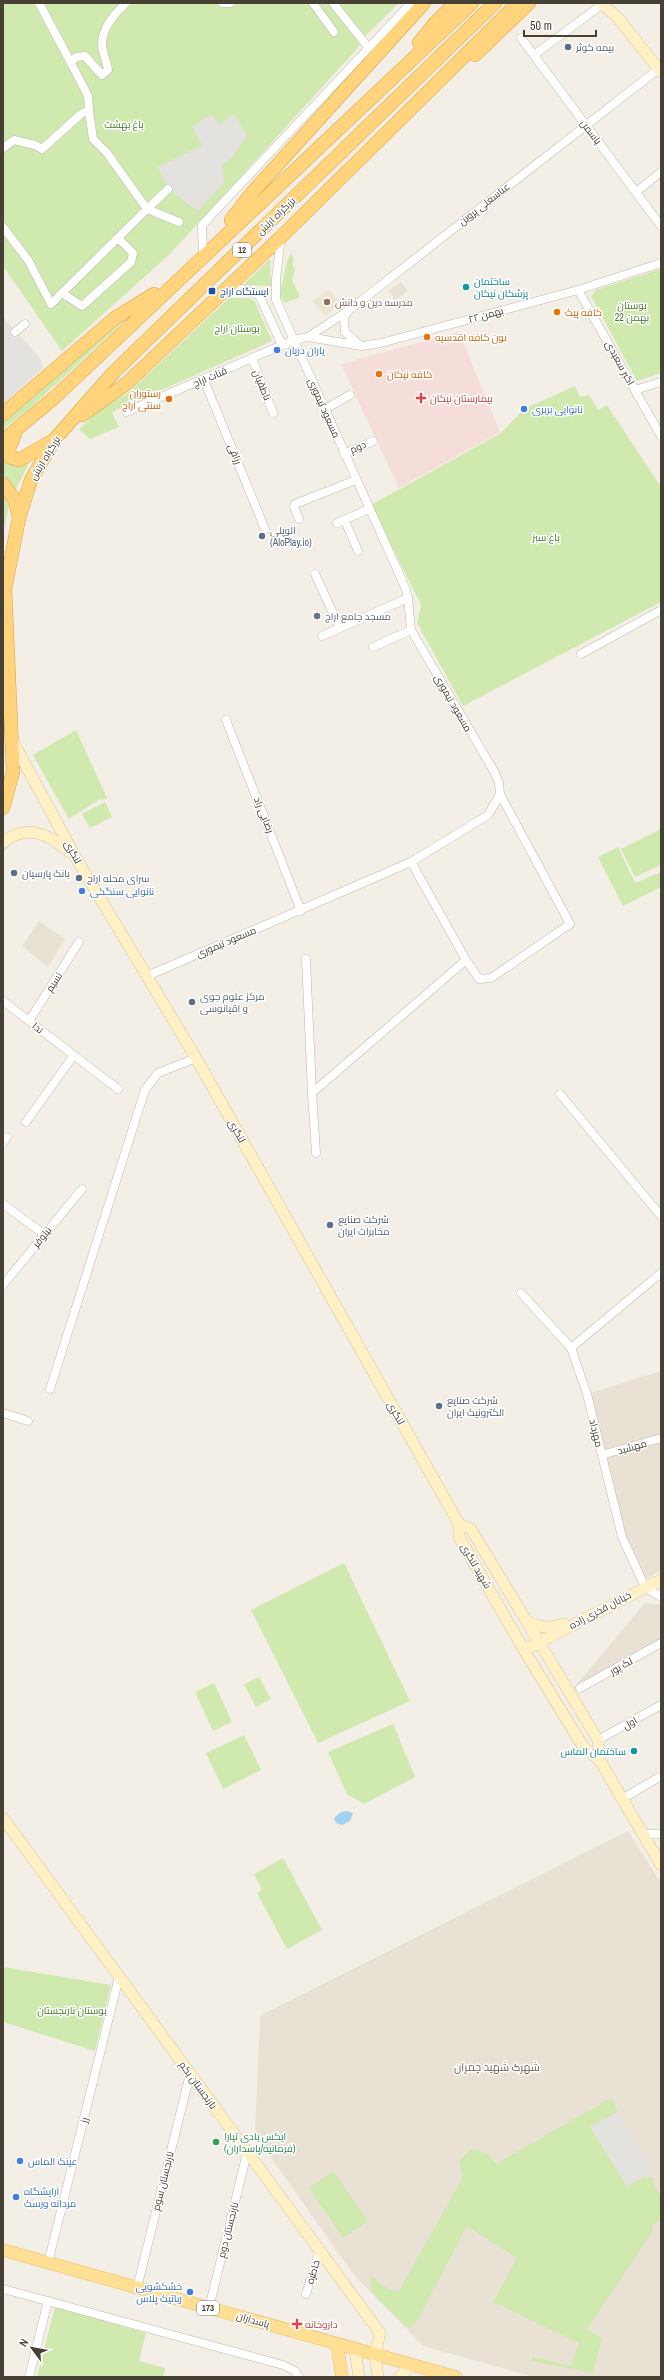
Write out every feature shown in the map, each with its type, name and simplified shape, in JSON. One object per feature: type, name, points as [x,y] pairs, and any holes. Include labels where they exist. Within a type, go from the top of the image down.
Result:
[{"type":"highway","points":[[204,255],[251,194],[424,3]]},
{"type":"highway","points":[[393,76],[436,22],[455,3]]},
{"type":"highway","name":"12","points":[[3,440],[54,398],[173,283],[472,3]]},
{"type":"highway","name":"بزرگراه ارتش","points":[[3,808],[13,772],[12,740],[9,716],[5,590],[19,518],[31,480],[54,440],[114,372],[495,3]]},
{"type":"highway","points":[[65,426],[126,384],[325,195],[518,3]]},
{"type":"highway","points":[[430,92],[490,43],[529,3]]},
{"type":"highway","points":[[281,237],[289,204],[325,195]]},
{"type":"highway","points":[[3,414],[115,318],[173,283]]},
{"type":"highway","points":[[18,428],[9,448],[10,457],[19,460],[30,456],[54,440]]},
{"type":"highway","points":[[3,484],[15,500],[19,518]]},
{"type":"main road","points":[[603,3],[618,18],[660,69]]},
{"type":"main road","name":"لنگری","points":[[12,740],[76,858],[196,1058],[459,1524]]},
{"type":"main road","points":[[3,842],[18,833],[31,832],[53,839],[76,858]]},
{"type":"main road","name":"شهید لنگری","points":[[599,1759],[598,1740],[540,1642],[471,1529],[459,1524],[459,1536],[524,1650],[584,1748],[599,1759],[661,1865]]},
{"type":"main road","name":"خیابان فخری زاده","points":[[524,1650],[661,1580]]},
{"type":"main road","points":[[527,1621],[545,1628],[554,1628],[566,1623],[576,1623]]},
{"type":"main road","name":"نارنجستان یکم","points":[[3,1818],[380,2333],[375,2355]]},
{"type":"main road","name":"پاسداران","points":[[4,2251],[456,2377]]},
{"type":"main road","points":[[337,2344],[342,2377]]},
{"type":"main road","points":[[355,2349],[359,2377]]},
{"type":"main road","points":[[375,2355],[378,2377]]},
{"type":"main road","points":[[399,2377],[413,2365]]},
{"type":"street","points":[[39,3],[88,96],[93,139],[107,153],[147,209],[179,222]]},
{"type":"street","points":[[71,63],[76,57],[85,56],[102,75],[108,70],[103,50],[102,38],[112,16],[126,3]]},
{"type":"street","points":[[223,3],[230,3]]},
{"type":"street","points":[[313,3],[334,32]]},
{"type":"street","points":[[332,3],[368,47]]},
{"type":"street","points":[[204,255],[202,225],[411,3]]},
{"type":"street","points":[[534,55],[603,3]]},
{"type":"street","name":"یاسمن","points":[[521,38],[661,226]]},
{"type":"street","name":"عباسعلی پروین","points":[[308,337],[348,311],[660,69]]},
{"type":"street","points":[[3,148],[14,140],[35,145],[42,149],[81,114],[89,110]]},
{"type":"street","points":[[636,192],[661,172]]},
{"type":"street","points":[[3,227],[28,260],[51,304],[168,189]]},
{"type":"street","name":"مسعود تیموری","points":[[147,976],[411,862],[488,815],[500,794],[500,783],[495,773],[411,630],[408,598],[276,300],[276,279],[281,237]]},
{"type":"street","points":[[62,293],[82,306],[131,262],[134,253],[118,238]]},
{"type":"street","name":"۲۲ بهمن","points":[[308,337],[362,346],[438,329],[578,290],[661,263]]},
{"type":"street","points":[[224,291],[242,289],[259,295],[282,345]]},
{"type":"street","name":"اکبر سعیدی","points":[[578,290],[661,436]]},
{"type":"street","points":[[348,311],[344,318],[345,332],[350,338],[362,346]]},
{"type":"street","points":[[15,332],[25,324]]},
{"type":"street","name":"قنات اراج","points":[[126,412],[204,380],[294,340],[308,337]]},
{"type":"street","name":"ناطقیان","points":[[252,358],[273,412]]},
{"type":"street","name":"رزاقی","points":[[204,380],[265,529]]},
{"type":"street","points":[[635,390],[661,382]]},
{"type":"street","points":[[324,409],[350,395]]},
{"type":"street","name":"دوم","points":[[344,454],[373,441]]},
{"type":"street","points":[[299,518],[294,507],[295,504],[356,480]]},
{"type":"street","points":[[337,523],[369,509]]},
{"type":"street","points":[[345,520],[358,551]]},
{"type":"street","points":[[315,574],[340,628]]},
{"type":"street","points":[[322,636],[408,598]]},
{"type":"street","points":[[581,654],[661,610]]},
{"type":"street","points":[[373,647],[411,630]]},
{"type":"street","name":"رضایی راد","points":[[226,720],[301,910]]},
{"type":"street","points":[[411,862],[466,960],[479,979],[491,978],[570,924],[500,794]]},
{"type":"street","name":"نسیم","points":[[29,1021],[79,942]]},
{"type":"street","points":[[306,959],[316,1153]]},
{"type":"street","points":[[312,1093],[466,960]]},
{"type":"street","name":"ندا","points":[[3,1001],[118,1089]]},
{"type":"street","points":[[26,1122],[74,1055]]},
{"type":"street","points":[[50,1389],[145,1090],[158,1073],[196,1058]]},
{"type":"street","points":[[560,1094],[661,1216]]},
{"type":"street","name":"نیلوفر","points":[[3,1285],[82,1189]]},
{"type":"street","points":[[3,1204],[45,1235]]},
{"type":"street","points":[[571,1348],[661,1273]]},
{"type":"street","name":"مهرداد","points":[[521,1293],[571,1348],[587,1394],[622,1537],[645,1587]]},
{"type":"street","points":[[3,1413],[28,1421]]},
{"type":"street","name":"مهشید","points":[[602,1456],[661,1438]]},
{"type":"street","points":[[645,1587],[661,1597]]},
{"type":"street","name":"لک پور","points":[[580,1688],[661,1643]]},
{"type":"street","name":"اول","points":[[598,1740],[661,1705]]},
{"type":"street","points":[[622,1799],[661,1776]]},
{"type":"street","points":[[642,1834],[661,1834]]},
{"type":"street","name":"رز","points":[[48,2263],[119,1977]]},
{"type":"street","name":"نارنجستان سوم","points":[[137,2288],[190,2074]]},
{"type":"street","name":"نارنجستان دوم","points":[[209,2308],[247,2153]]},
{"type":"street","name":"خاطره","points":[[306,2294],[320,2250]]},
{"type":"street","points":[[3,2289],[283,2365],[295,2371],[299,2377]]},
{"type":"street","points":[[29,2377],[48,2301]]},
{"type":"shaded area","points":[[211,114],[218,125],[234,114],[247,136],[231,159],[222,165],[224,183],[198,211],[168,189],[158,167],[202,145],[192,127]]},
{"type":"shaded area","points":[[401,282],[408,291],[395,300],[389,290]]},
{"type":"shaded area","name":"مدرسه دین و دانش","points":[[329,289],[340,304],[325,316],[313,301]]},
{"type":"shaded area","points":[[3,317],[40,358],[43,368],[3,404]]},
{"type":"shaded area","name":"بیمارستان نیکان","points":[[459,332],[500,432],[399,488],[341,364]]},
{"type":"shaded area","points":[[39,921],[65,939],[48,967],[22,946]]},
{"type":"shaded area","points":[[661,1371],[661,1438],[602,1455],[587,1394]]},
{"type":"shaded area","points":[[661,1441],[661,1570],[646,1579],[626,1536],[607,1458]]},
{"type":"shaded area","points":[[645,1603],[661,1605],[661,1640],[573,1689]]},
{"type":"shaded area","points":[[628,1831],[661,1883],[661,2377],[534,2377],[423,2346],[354,2275],[255,2135],[260,2018],[263,2014]]},
{"type":"shaded area","points":[[618,2112],[653,2172],[627,2186],[591,2127]]},
{"type":"green space","name":"باغ بهشت","points":[[3,3],[399,3],[366,35],[355,51],[171,253],[62,351],[3,266]]},
{"type":"green space","points":[[291,253],[294,260],[292,264],[295,270],[292,280],[300,297],[284,303],[280,294],[287,261]]},
{"type":"green space","points":[[270,259],[271,286],[243,285]]},
{"type":"green space","name":"بوستان 22 بهمن","points":[[661,269],[661,373],[637,381],[591,296],[596,290]]},
{"type":"green space","name":"بوستان اراج","points":[[229,298],[249,298],[255,302],[272,341],[112,412],[119,427],[90,439],[79,429],[98,411],[128,393]]},
{"type":"green space","points":[[130,316],[30,408],[3,429],[3,421],[103,334]]},
{"type":"green space","name":"باغ سبز","points":[[575,386],[580,397],[589,395],[598,410],[607,405],[661,487],[661,602],[463,706],[417,623],[421,605],[371,505],[501,433],[524,409]]},
{"type":"green space","points":[[3,447],[7,463],[16,466],[30,461],[16,489],[3,475]]},
{"type":"green space","points":[[3,493],[9,505],[3,535]]},
{"type":"green space","points":[[76,730],[107,798],[103,800],[100,799],[69,819],[33,755]]},
{"type":"green space","points":[[105,802],[112,817],[90,828],[82,814]]},
{"type":"green space","points":[[661,829],[661,865],[635,877],[621,849]]},
{"type":"green space","points":[[618,847],[635,883],[661,872],[661,887],[623,906],[598,857]]},
{"type":"green space","points":[[344,1563],[410,1701],[318,1743],[251,1610]]},
{"type":"green space","points":[[259,1677],[271,1699],[256,1707],[244,1684]]},
{"type":"green space","points":[[214,1683],[232,1722],[213,1731],[195,1692]]},
{"type":"green space","points":[[393,1724],[415,1777],[364,1804],[347,1794],[328,1752]]},
{"type":"green space","points":[[244,1735],[261,1770],[223,1789],[206,1753]]},
{"type":"green space","points":[[283,1858],[322,1930],[287,1949],[257,1893],[262,1890],[254,1874]]},
{"type":"green space","name":"بوستان نارنجستان","points":[[3,1967],[111,1985],[95,2051],[3,2022]]},
{"type":"green space","points":[[611,2098],[618,2111],[590,2127],[627,2187],[645,2177],[651,2178],[661,2197],[661,2219],[651,2226],[653,2231],[587,2329],[602,2339],[593,2373],[532,2361],[532,2357],[571,2366],[579,2343],[493,2302],[517,2258],[467,2226],[417,2321],[409,2329],[376,2297],[372,2291],[370,2275],[389,2290],[399,2291],[463,2177],[459,2161],[471,2149],[487,2153],[496,2164]]},
{"type":"green space","points":[[333,2171],[368,2221],[343,2238],[309,2188]]},
{"type":"green space","points":[[55,2307],[146,2333],[139,2361],[165,2368],[163,2377],[37,2377]]},
{"type":"water","points":[[347,1811],[353,1813],[350,1821],[342,1825],[336,1823],[334,1818],[341,1812]]},
{"type":"place","name":"بیمه کوثر","points":[[568,47]]},
{"type":"place","name":"ساختمان پزشکان نیکان","points":[[466,287]]},
{"type":"place","name":"ایستگاه اراج","points":[[212,291]]},
{"type":"place","name":"مدرسه دین و دانش","points":[[327,302]]},
{"type":"place","name":"کافه پیک","points":[[557,312]]},
{"type":"place","name":"نون کافه اقدسیه","points":[[427,337]]},
{"type":"place","name":"یاران دریان","points":[[277,350]]},
{"type":"place","name":"کافه نیکان","points":[[379,374]]},
{"type":"place","name":"بیمارستان نیکان","points":[[421,398]]},
{"type":"place","name":"رستوران سنتی آراج","points":[[169,399]]},
{"type":"place","name":"نانوایی بربری","points":[[524,409]]},
{"type":"place","name":"الوپلی (AloPlay.io)","points":[[262,536]]},
{"type":"place","name":"مسجد جامع اراج","points":[[317,616]]},
{"type":"place","name":"بانک پارسیان","points":[[14,873]]},
{"type":"place","name":"سرای محله اراج","points":[[79,878]]},
{"type":"place","name":"نانوایی سنگکی","points":[[82,891]]},
{"type":"place","name":"مرکز علوم جوی و اقیانوسی","points":[[192,1002]]},
{"type":"place","name":"شرکت صنایع مخابرات ایران","points":[[330,1225]]},
{"type":"place","name":"شرکت صنایع الکترونیک ایران","points":[[439,1406]]},
{"type":"place","name":"ساختمان الماس","points":[[634,1751]]},
{"type":"place","name":"ایکس بادی تیارا (فرمانیه/پاسداران)","points":[[216,2142]]},
{"type":"place","name":"عینک الماس","points":[[20,2161]]},
{"type":"place","name":"آرایشگاه مردانه ورسک","points":[[16,2197]]},
{"type":"place","name":"خشکشویی رباتیک پلاس","points":[[190,2292]]},
{"type":"place","name":"داروخانه","points":[[297,2324]]},
{"type":"district","name":"شهرک شهید چمران","points":[[497,2067]]}]
